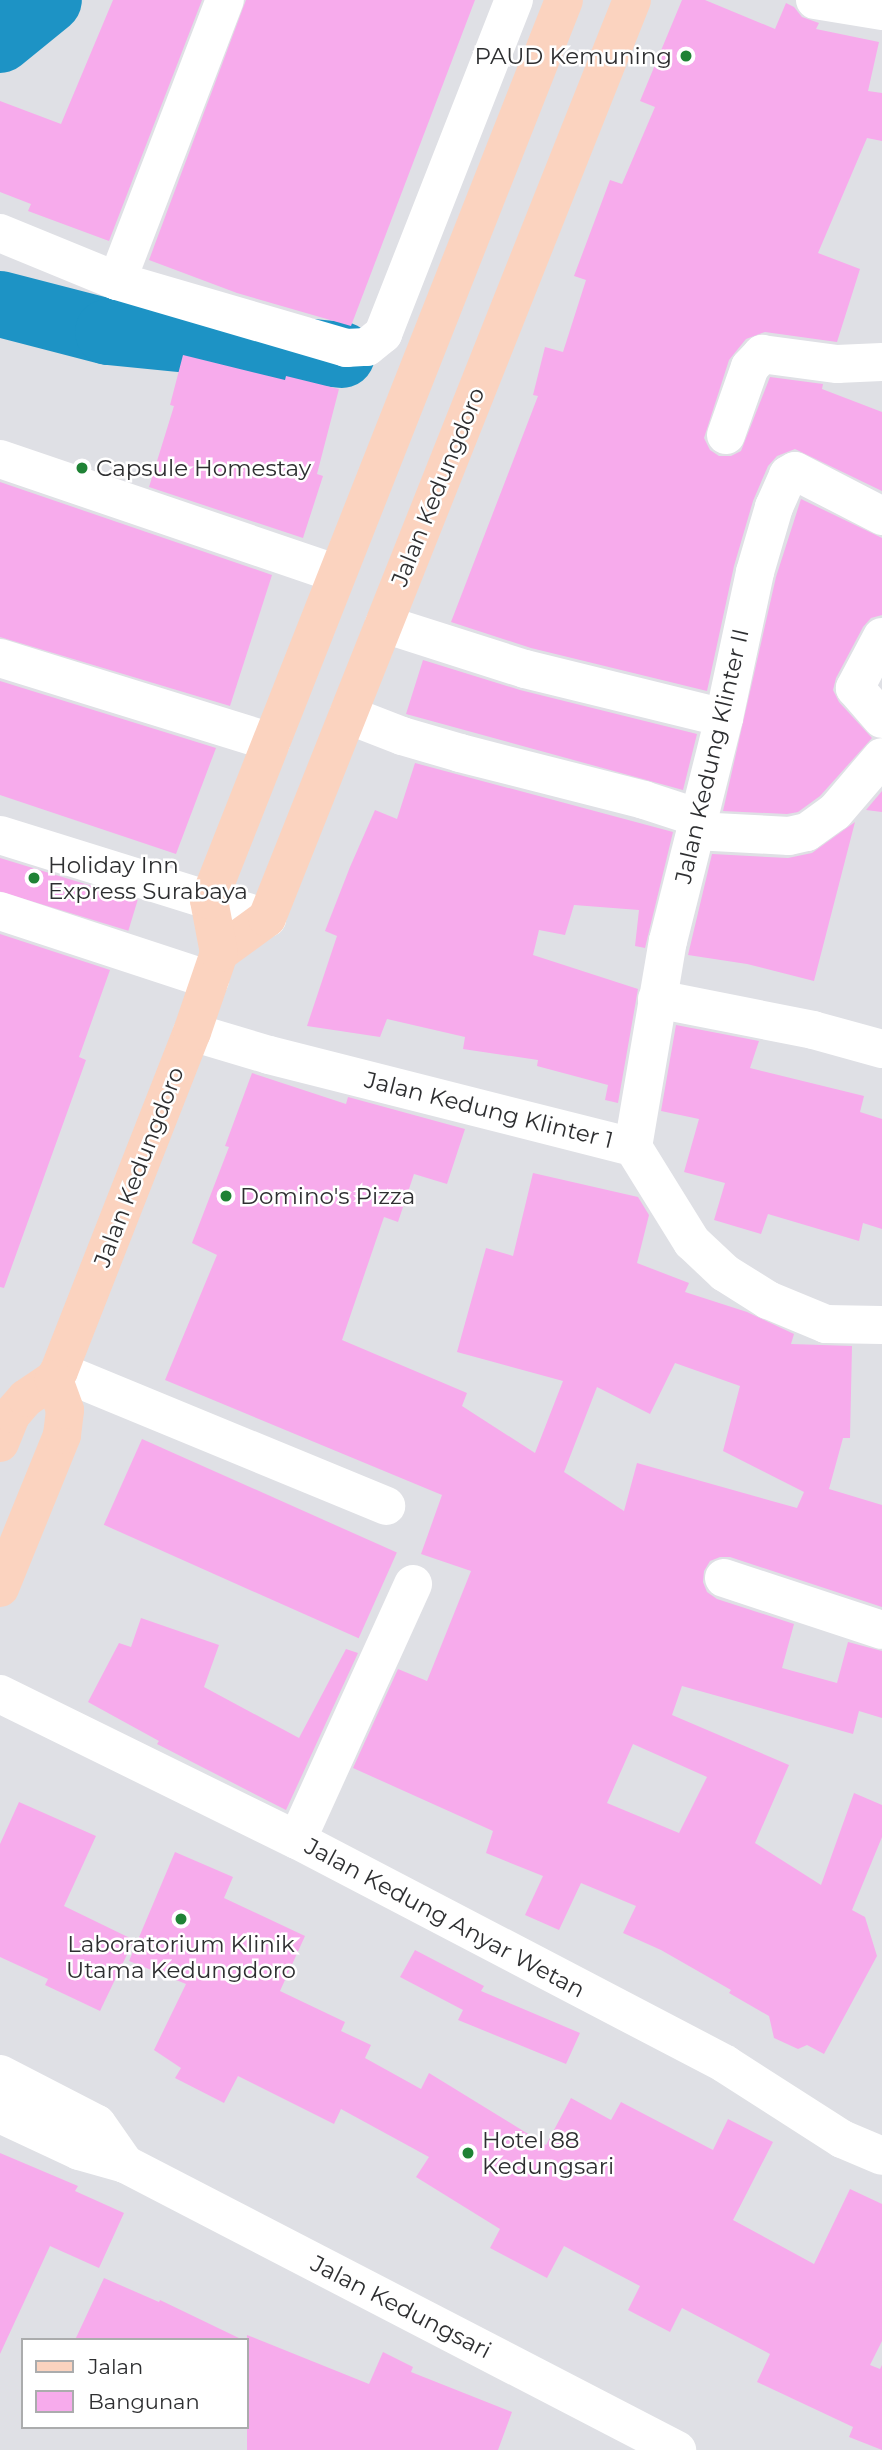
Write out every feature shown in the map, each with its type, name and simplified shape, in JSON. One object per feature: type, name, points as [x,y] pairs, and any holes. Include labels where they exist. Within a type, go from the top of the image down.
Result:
[{"type":"main road","points":[[209,900],[564,0]]},
{"type":"main road","name":"Jalan Kedungdoro","points":[[267,918],[632,0]]},
{"type":"main road","name":"Jalan Kedungdoro","points":[[56,1375],[192,1032],[215,966],[209,900]]},
{"type":"main road","points":[[215,966],[267,918]]},
{"type":"main road","points":[[0,1588],[62,1435],[65,1410],[56,1375],[26,1398],[3,1426]]},
{"type":"street","points":[[117,281],[225,0]]},
{"type":"street","points":[[367,347],[383,334],[514,0]]},
{"type":"street","points":[[815,0],[882,11]]},
{"type":"street","points":[[0,233],[117,281],[346,348],[367,347],[420,366]]},
{"type":"street","points":[[726,435],[750,366],[761,354],[837,364],[882,362]]},
{"type":"street","points":[[0,459],[337,574]]},
{"type":"street","name":"Jalan Kedung Klinter II","points":[[632,1147],[670,930],[724,718],[755,572],[775,507],[791,471],[882,516]]},
{"type":"street","points":[[384,624],[525,669],[724,718]]},
{"type":"street","points":[[882,637],[855,688],[882,719]]},
{"type":"street","points":[[0,659],[271,742]]},
{"type":"street","points":[[348,715],[425,743],[644,800],[697,824],[789,836],[807,832],[835,812],[882,757]]},
{"type":"street","points":[[0,835],[267,918]]},
{"type":"street","points":[[0,911],[215,966]]},
{"type":"street","points":[[657,999],[813,1030],[882,1049]]},
{"type":"street","name":"Jalan Kedung Klinter 1","points":[[192,1032],[269,1055],[632,1147],[692,1242],[725,1273],[768,1300],[826,1324],[882,1325]]},
{"type":"street","points":[[56,1375],[386,1506]]},
{"type":"street","points":[[724,1578],[882,1630]]},
{"type":"street","points":[[297,1840],[413,1584]]},
{"type":"street","name":"Jalan Kedung Anyar Wetan","points":[[0,1695],[297,1840],[725,2064],[842,2139],[882,2156]]},
{"type":"street","name":"Jalan Kedungsari","points":[[0,2074],[97,2124],[125,2164]]},
{"type":"street","name":"Jalan Kedungsari","points":[[0,2114],[79,2151],[125,2164],[677,2450]]},
{"type":"building","points":[[113,0],[202,0],[109,241],[28,211],[31,204],[0,192],[0,101],[61,124]]},
{"type":"building","points":[[246,0],[475,0],[351,326],[237,293],[149,260]]},
{"type":"building","points":[[682,0],[705,0],[775,29],[786,3],[794,7],[802,17],[819,23],[816,29],[879,42],[868,91],[882,93],[882,141],[867,138],[818,253],[860,269],[837,342],[765,332],[746,339],[729,360],[704,438],[710,450],[719,456],[731,456],[741,451],[770,377],[823,384],[822,389],[882,412],[882,491],[795,449],[777,456],[768,466],[753,501],[734,566],[707,691],[531,648],[451,622],[538,396],[533,395],[545,347],[563,352],[586,280],[574,276],[610,180],[622,184],[655,107],[640,101]]},
{"type":"building","points":[[183,355],[285,380],[286,376],[339,389],[317,474],[323,476],[303,538],[149,487],[174,406],[170,405]]},
{"type":"building","points":[[0,482],[272,575],[230,706],[0,637]]},
{"type":"building","points":[[801,499],[882,538],[882,615],[871,618],[863,627],[836,678],[833,690],[839,702],[872,738],[820,796],[798,812],[787,814],[723,811],[776,577]]},
{"type":"building","points":[[423,660],[520,690],[697,734],[683,790],[406,714]]},
{"type":"building","points":[[0,681],[216,748],[176,854],[0,795]]},
{"type":"building","points":[[415,763],[673,832],[645,948],[635,946],[639,910],[574,905],[565,935],[539,930],[533,955],[638,989],[618,1103],[605,1100],[608,1085],[537,1066],[538,1060],[463,1049],[465,1037],[387,1019],[380,1037],[307,1026],[337,936],[325,931],[350,867],[375,810],[397,819]]},
{"type":"building","points":[[882,791],[882,812],[866,810]]},
{"type":"building","points":[[855,822],[814,981],[747,964],[688,955],[712,854],[788,858],[812,853]]},
{"type":"building","name":"Holiday Inn Express Surabaya","points":[[0,858],[138,900],[128,931],[0,891]]},
{"type":"building","points":[[0,934],[110,970],[79,1057],[86,1060],[4,1288],[0,1287]]},
{"type":"building","points":[[676,1025],[759,1041],[750,1068],[864,1096],[860,1112],[882,1119],[882,1229],[863,1223],[859,1241],[768,1214],[761,1234],[714,1220],[725,1183],[684,1172],[699,1119],[661,1111]]},
{"type":"building","points":[[252,1073],[346,1104],[348,1097],[465,1129],[447,1184],[414,1174],[398,1222],[384,1217],[342,1340],[467,1393],[462,1406],[535,1453],[563,1381],[457,1352],[486,1248],[513,1256],[533,1173],[638,1197],[649,1215],[637,1263],[689,1283],[685,1292],[747,1312],[794,1334],[791,1344],[852,1346],[850,1438],[843,1438],[829,1489],[882,1505],[882,1607],[730,1557],[710,1561],[704,1571],[703,1582],[707,1592],[717,1599],[794,1624],[782,1668],[837,1683],[848,1642],[882,1651],[882,1718],[859,1711],[853,1734],[682,1686],[672,1715],[789,1765],[755,1843],[821,1885],[854,1793],[882,1805],[882,1837],[852,1910],[865,1917],[877,1956],[824,2054],[807,2045],[798,2049],[774,2038],[769,2016],[729,1993],[731,1990],[661,1950],[623,1933],[636,1906],[581,1883],[559,1930],[525,1915],[543,1876],[486,1853],[493,1831],[353,1768],[398,1669],[427,1681],[471,1571],[421,1554],[442,1495],[165,1380],[217,1255],[192,1243],[229,1147],[225,1146]],"holes":[[[675,1363],[740,1386],[723,1451],[804,1492],[797,1508],[637,1463],[624,1511],[564,1472],[597,1387],[650,1414]],[[633,1744],[707,1777],[679,1833],[607,1803]]]},
{"type":"building","points":[[142,1439],[397,1552],[359,1638],[104,1525]]},
{"type":"building","points":[[141,1618],[219,1645],[204,1687],[299,1738],[346,1649],[358,1653],[286,1810],[157,1744],[159,1741],[88,1702],[119,1643],[131,1647]]},
{"type":"building","points":[[19,1802],[96,1836],[64,1906],[134,1940],[100,2011],[45,1985],[48,1979],[0,1957],[0,1844]]},
{"type":"building","points":[[175,1852],[233,1877],[224,1898],[305,1936],[280,1991],[345,2022],[341,2031],[371,2045],[365,2058],[421,2089],[429,2073],[546,2145],[571,2098],[611,2120],[621,2102],[713,2150],[728,2119],[773,2142],[733,2220],[814,2264],[850,2189],[882,2204],[882,2341],[870,2365],[880,2369],[882,2365],[882,2450],[849,2437],[853,2427],[757,2382],[770,2354],[682,2308],[670,2332],[628,2310],[640,2286],[564,2246],[547,2278],[490,2248],[500,2229],[416,2177],[429,2157],[341,2109],[334,2124],[238,2076],[224,2103],[175,2078],[181,2068],[154,2050],[186,1984],[129,1961]]},
{"type":"building","points":[[415,1950],[484,1986],[481,1991],[580,2033],[566,2064],[458,2020],[463,2010],[400,1977]]},
{"type":"building","points":[[0,2153],[78,2186],[75,2191],[124,2213],[99,2268],[50,2246],[0,2354]]},
{"type":"building","points":[[104,2278],[159,2302],[160,2300],[239,2338],[76,2338]]},
{"type":"building","points":[[247,2335],[369,2384],[383,2352],[413,2367],[411,2372],[512,2412],[498,2450],[247,2450]]},
{"type":"waterway","points":[[0,40],[49,0]]},
{"type":"waterway","points":[[0,304],[108,332],[342,355]]},
{"type":"place","name":"PAUD Kemuning","points":[[686,56]]},
{"type":"place","name":"Capsule Homestay","points":[[82,468]]},
{"type":"place","name":"Holiday Inn Express Surabaya","points":[[34,878]]},
{"type":"place","name":"Domino's Pizza","points":[[226,1196]]},
{"type":"place","name":"Laboratorium Klinik Utama Kedungdoro","points":[[181,1919]]},
{"type":"place","name":"Hotel 88 Kedungsari","points":[[468,2153]]}]
